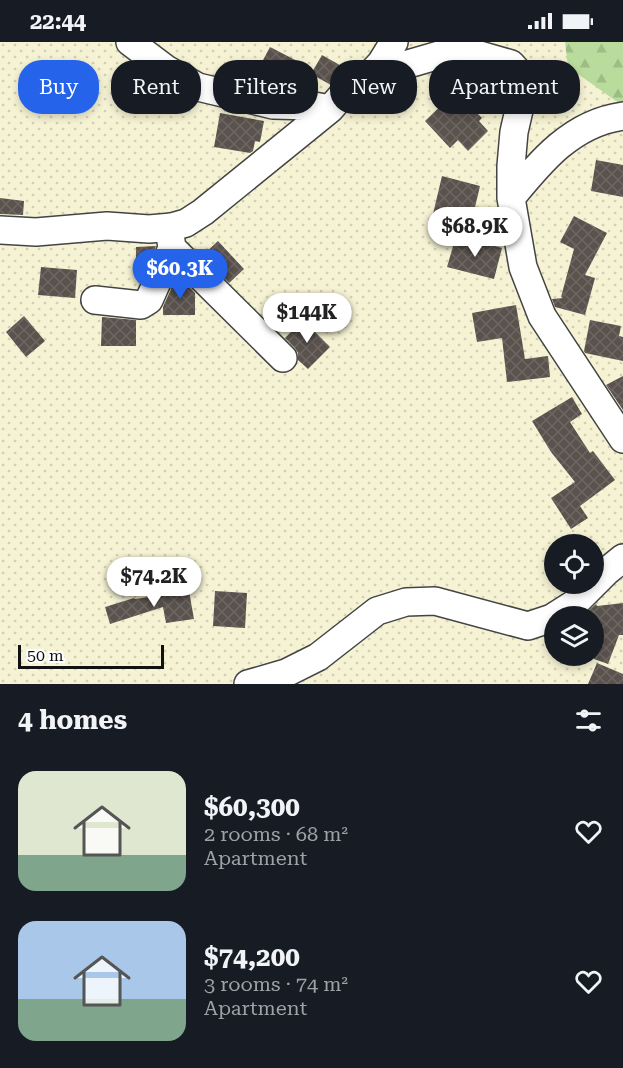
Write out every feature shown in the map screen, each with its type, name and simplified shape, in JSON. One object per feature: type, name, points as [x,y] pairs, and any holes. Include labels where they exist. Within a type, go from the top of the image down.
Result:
[{"type":"street","points":[[130,42],[166,69],[198,87],[273,105],[314,106],[330,109]]},
{"type":"street","points":[[383,60],[394,42]]},
{"type":"street","points":[[417,62],[447,53],[476,54],[511,63],[520,74],[522,97],[514,132],[511,198],[523,267],[542,316],[623,439]]},
{"type":"street","points":[[95,300],[141,305],[149,300],[170,237],[330,109]]},
{"type":"street","points":[[511,198],[552,150],[595,123],[623,116]]},
{"type":"street","points":[[0,230],[36,232],[107,226],[149,229],[170,237],[283,358]]},
{"type":"street","points":[[248,684],[286,673],[318,657],[377,611],[406,602],[435,601],[528,626],[552,618],[574,604],[623,558]]},
{"type":"shaded area","points":[[0,42],[623,42],[623,684],[0,684]]},
{"type":"green space","points":[[565,42],[623,42],[623,106],[580,76],[580,60],[567,60]]},
{"type":"building","points":[[270,47],[295,60],[263,60]]},
{"type":"building","points":[[322,55],[331,60],[330,84],[318,78],[318,62]]},
{"type":"building","points":[[220,114],[264,121],[260,142],[255,141],[253,151],[250,153],[214,147]]},
{"type":"building","points":[[432,114],[478,114],[482,118],[479,121],[488,131],[468,151],[458,140],[450,148],[425,121]]},
{"type":"building","points":[[596,160],[623,165],[623,197],[591,191]]},
{"type":"building","points":[[442,176],[480,186],[471,224],[433,214]]},
{"type":"building","points":[[0,198],[24,201],[23,215],[0,214]]},
{"type":"building","points":[[574,216],[607,233],[585,275],[595,278],[585,315],[555,307],[552,299],[563,298],[561,297],[574,249],[560,242]]},
{"type":"building","points":[[456,236],[502,248],[494,279],[447,267]]},
{"type":"building","points":[[218,241],[244,269],[229,283],[202,256]]},
{"type":"building","points":[[156,246],[147,265],[136,265],[136,247]]},
{"type":"building","points":[[41,267],[77,270],[75,298],[38,295]]},
{"type":"building","points":[[175,280],[182,280],[195,293],[195,315],[163,315],[163,307]]},
{"type":"building","points":[[516,305],[525,359],[548,356],[550,377],[507,382],[502,338],[477,342],[472,313]]},
{"type":"building","points":[[24,316],[45,341],[26,357],[6,332]]},
{"type":"building","points":[[102,317],[136,320],[136,346],[101,346]]},
{"type":"building","points":[[303,320],[330,347],[308,369],[298,360],[298,353],[285,338]]},
{"type":"building","points":[[590,320],[621,326],[619,336],[623,337],[623,361],[585,353]]},
{"type":"building","points":[[623,376],[623,410],[606,385]]},
{"type":"building","points":[[572,397],[582,414],[570,422],[590,453],[593,451],[615,480],[580,506],[588,518],[571,529],[551,498],[575,482],[551,452],[532,421]]},
{"type":"building","points":[[189,591],[194,619],[166,623],[163,607],[110,624],[105,607],[134,598]]},
{"type":"building","points":[[215,591],[247,593],[245,628],[213,626]]},
{"type":"building","points":[[623,603],[623,635],[619,635],[608,664],[604,663],[604,606],[597,606]]},
{"type":"building","points":[[596,666],[604,666],[623,674],[623,684],[588,684]]}]
